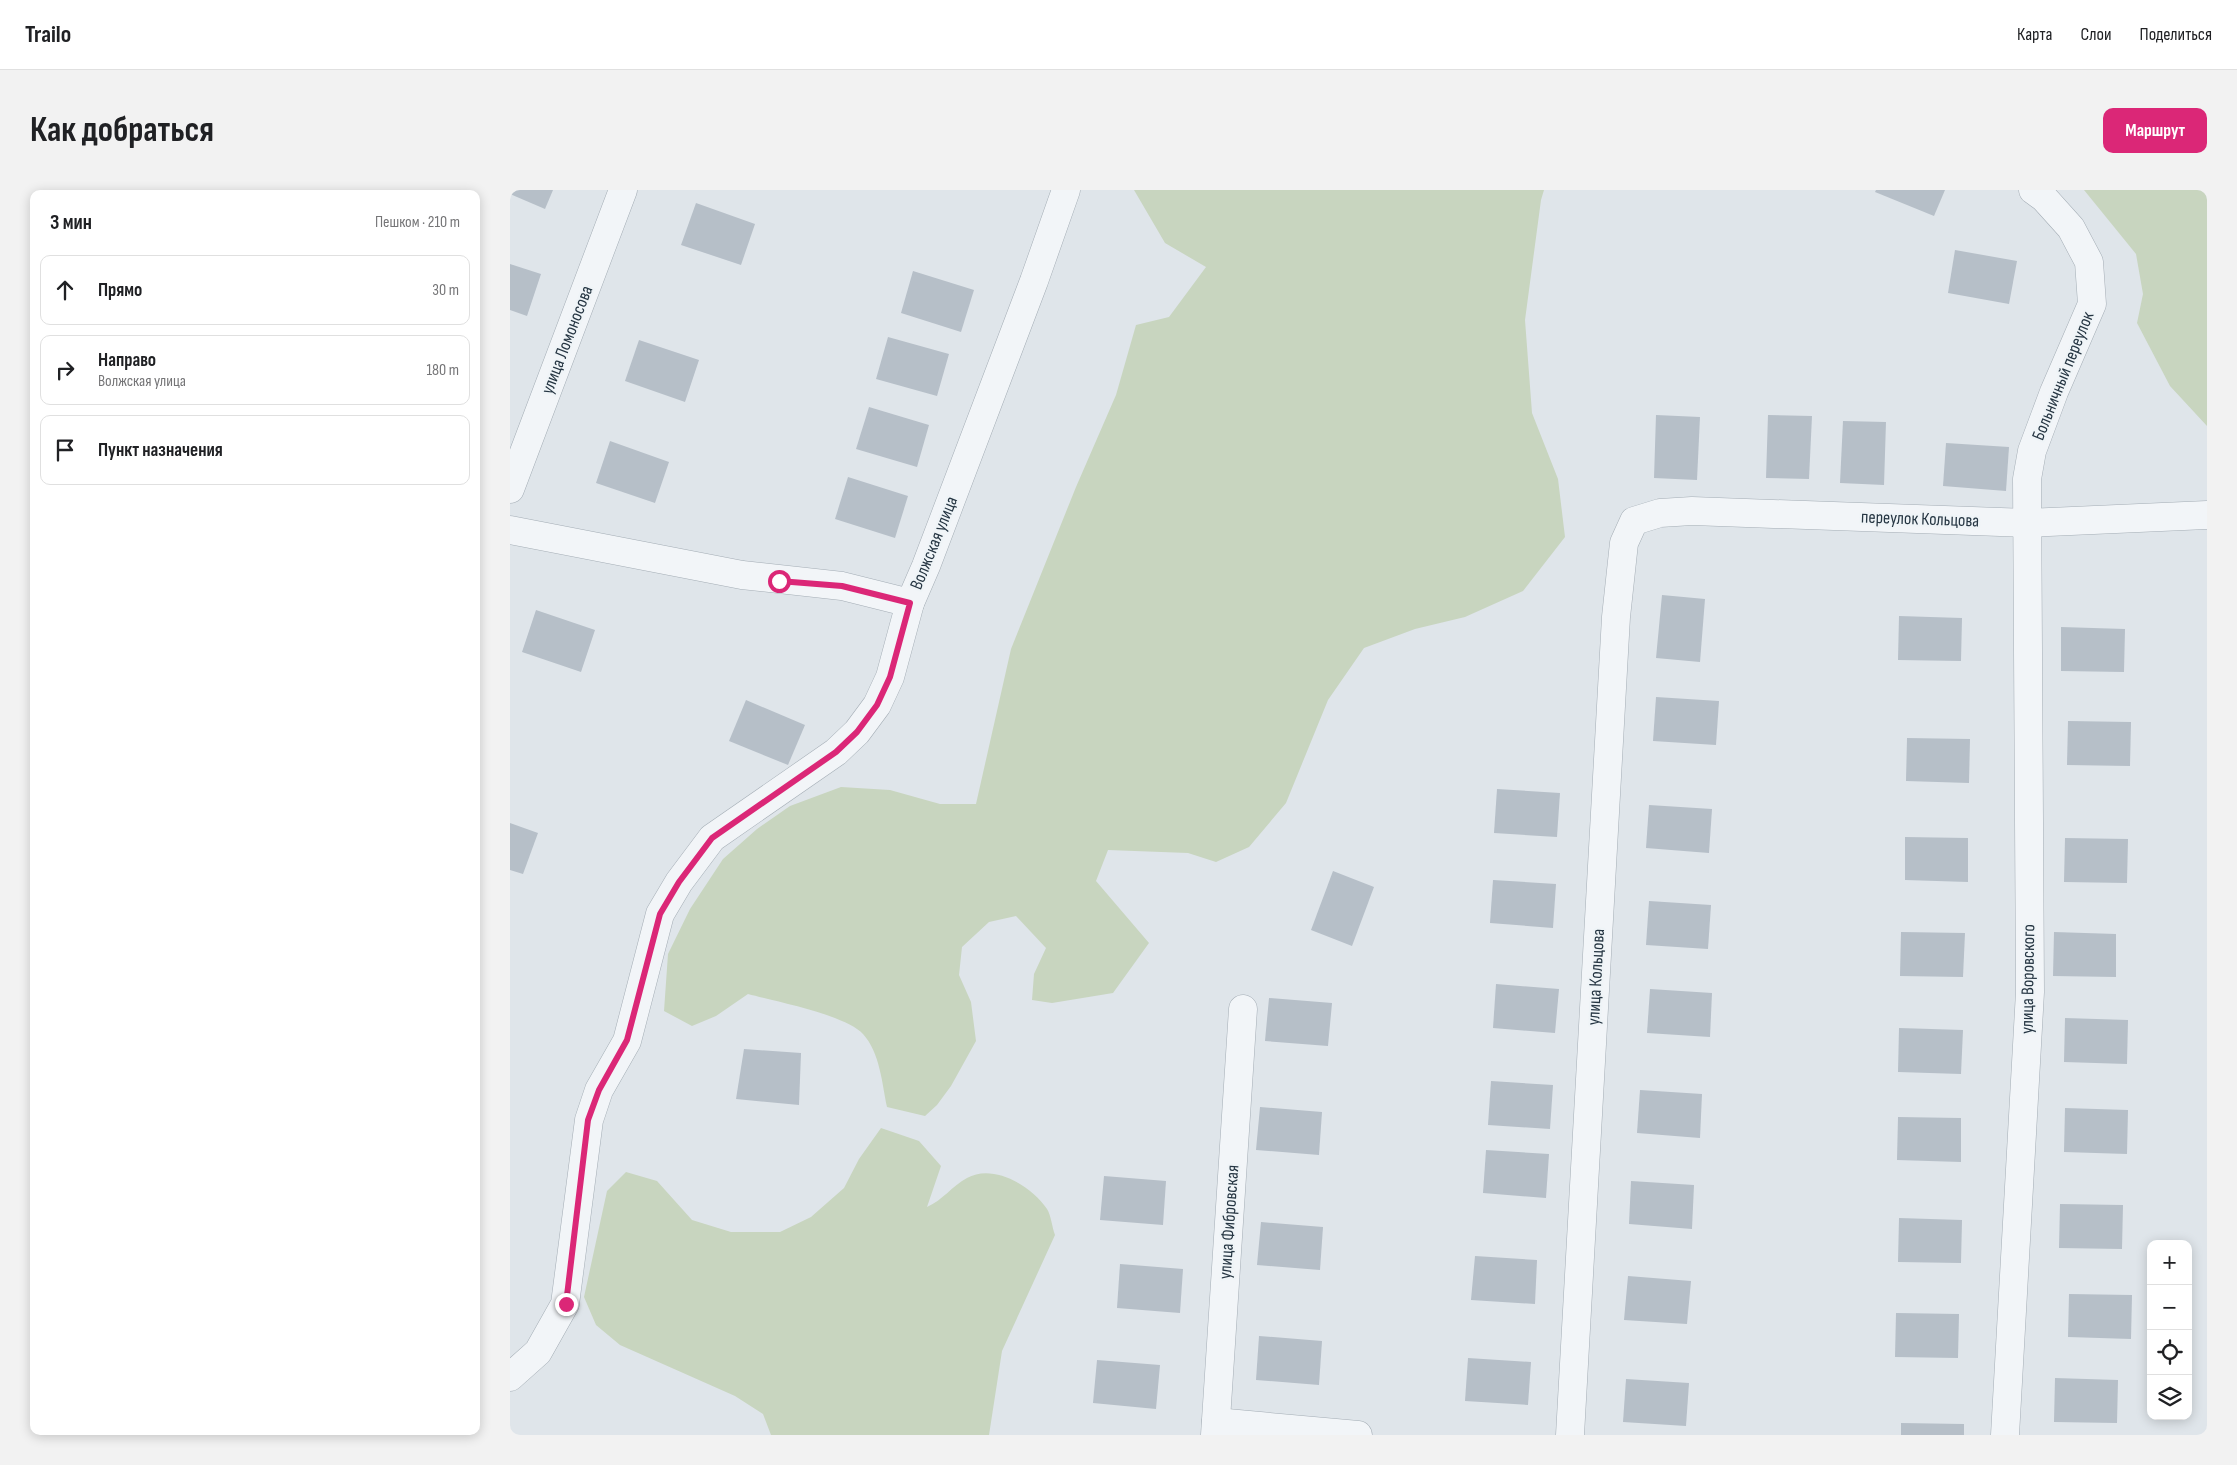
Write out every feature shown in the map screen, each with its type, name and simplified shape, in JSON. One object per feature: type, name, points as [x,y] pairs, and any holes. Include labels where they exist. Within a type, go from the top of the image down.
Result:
[{"type":"street","name":"улица Ломоносова","points":[[510,489],[623,190]]},
{"type":"street","name":"Волжская улица","points":[[510,1377],[538,1352],[566,1304],[588,1120],[599,1090],[627,1040],[660,914],[679,882],[712,838],[836,752],[857,732],[877,705],[890,677],[910,603],[1034,281],[1066,190]]},
{"type":"street","name":"Больничный переулок","points":[[2028,523],[2027,479],[2032,451],[2054,392],[2092,304],[2089,262],[2071,228],[2044,198],[2033,190]]},
{"type":"street","name":"переулок Кольцова","points":[[1634,521],[1660,513],[1692,511],[2028,523],[2207,515]]},
{"type":"street","name":"улица Кольцова","points":[[1570,1435],[1616,617],[1624,543],[1634,521]]},
{"type":"street","name":"улица Воровского","points":[[2004,1435],[2030,992],[2028,523]]},
{"type":"street","points":[[510,530],[742,575],[842,586],[910,603]]},
{"type":"street","name":"улица Фибровская","points":[[1215,1428],[1243,1009]]},
{"type":"street","points":[[1215,1428],[1358,1435]]},
{"type":"green space","points":[[1134,190],[1544,190],[1541,200],[1525,320],[1532,413],[1558,479],[1565,537],[1523,591],[1465,617],[1415,629],[1364,648],[1328,700],[1286,803],[1249,847],[1216,862],[1188,853],[1108,850],[1096,881],[1149,943],[1113,993],[1052,1003],[1032,1000],[1034,974],[1046,948],[1016,916],[989,922],[962,947],[959,975],[971,1002],[976,1041],[951,1086],[937,1105],[925,1116],[887,1107],[880,1069],[869,1042],[854,1027],[842,1021],[809,1009],[748,994],[716,1016],[692,1026],[664,1011],[668,954],[690,909],[723,859],[757,829],[790,806],[841,787],[890,790],[940,804],[976,804],[1011,649],[1076,487],[1116,395],[1136,325],[1169,317],[1206,267],[1165,243]]},
{"type":"green space","points":[[2084,190],[2207,190],[2207,426],[2170,386],[2137,323],[2143,294],[2136,254]]},
{"type":"green space","points":[[881,1128],[919,1141],[941,1166],[927,1207],[938,1201],[967,1178],[977,1174],[988,1173],[1000,1175],[1022,1185],[1040,1200],[1050,1214],[1055,1235],[1002,1351],[989,1435],[771,1435],[763,1414],[735,1396],[620,1345],[596,1325],[584,1297],[607,1191],[626,1172],[657,1181],[692,1220],[731,1232],[780,1232],[811,1217],[844,1188],[859,1159]]},
{"type":"building","points":[[510,190],[553,190],[545,209],[510,194]]},
{"type":"building","points":[[1876,190],[1945,190],[1934,216],[1875,192]]},
{"type":"building","points":[[696,203],[755,224],[741,265],[681,245]]},
{"type":"building","points":[[1955,250],[2017,261],[2009,304],[1948,293]]},
{"type":"building","points":[[510,264],[541,274],[527,316],[510,310]]},
{"type":"building","points":[[913,271],[974,290],[961,332],[901,313]]},
{"type":"building","points":[[888,337],[949,354],[937,396],[876,379]]},
{"type":"building","points":[[639,340],[699,360],[685,402],[625,381]]},
{"type":"building","points":[[869,407],[929,425],[917,467],[856,449]]},
{"type":"building","points":[[1656,415],[1700,417],[1697,480],[1654,478]]},
{"type":"building","points":[[1768,415],[1812,416],[1809,479],[1766,478]]},
{"type":"building","points":[[1843,421],[1886,422],[1884,485],[1840,483]]},
{"type":"building","points":[[610,441],[669,462],[655,503],[596,483]]},
{"type":"building","points":[[1946,443],[2009,447],[2006,491],[1943,486]]},
{"type":"building","points":[[848,477],[908,496],[895,538],[835,519]]},
{"type":"building","points":[[1662,595],[1705,599],[1700,662],[1656,658]]},
{"type":"building","points":[[536,610],[595,630],[581,672],[522,652]]},
{"type":"building","points":[[1899,616],[1962,618],[1961,661],[1898,660]]},
{"type":"building","points":[[2061,627],[2125,629],[2124,672],[2061,671]]},
{"type":"building","points":[[1656,697],[1719,701],[1716,745],[1653,741]]},
{"type":"building","points":[[746,700],[805,725],[788,765],[729,741]]},
{"type":"building","points":[[2068,721],[2131,722],[2130,766],[2067,765]]},
{"type":"building","points":[[1907,738],[1970,739],[1969,783],[1906,781]]},
{"type":"building","points":[[1497,789],[1560,793],[1557,837],[1494,833]]},
{"type":"building","points":[[1649,805],[1712,809],[1709,853],[1646,848]]},
{"type":"building","points":[[510,823],[538,833],[523,874],[510,870]]},
{"type":"building","points":[[1905,837],[1968,838],[1968,882],[1905,880]]},
{"type":"building","points":[[2065,838],[2128,839],[2127,883],[2064,882]]},
{"type":"building","points":[[1333,871],[1374,887],[1352,946],[1311,930]]},
{"type":"building","points":[[1493,880],[1556,884],[1553,928],[1490,923]]},
{"type":"building","points":[[1649,901],[1711,905],[1708,949],[1646,945]]},
{"type":"building","points":[[1901,932],[1965,933],[1963,977],[1900,976]]},
{"type":"building","points":[[2054,932],[2116,934],[2116,977],[2053,976]]},
{"type":"building","points":[[1496,984],[1559,989],[1555,1033],[1493,1028]]},
{"type":"building","points":[[1650,989],[1712,993],[1710,1037],[1647,1033]]},
{"type":"building","points":[[1269,998],[1332,1003],[1328,1046],[1265,1041]]},
{"type":"building","points":[[2065,1018],[2128,1020],[2127,1064],[2064,1062]]},
{"type":"building","points":[[1899,1028],[1963,1030],[1961,1074],[1898,1072]]},
{"type":"building","points":[[744,1049],[801,1053],[799,1105],[736,1099]]},
{"type":"building","points":[[1491,1081],[1553,1085],[1550,1129],[1488,1125]]},
{"type":"building","points":[[1640,1090],[1702,1094],[1700,1138],[1637,1133]]},
{"type":"building","points":[[1260,1107],[1322,1112],[1319,1155],[1256,1150]]},
{"type":"building","points":[[2065,1108],[2128,1110],[2127,1154],[2064,1152]]},
{"type":"building","points":[[1898,1117],[1961,1118],[1961,1162],[1897,1160]]},
{"type":"building","points":[[1486,1150],[1549,1154],[1546,1198],[1483,1193]]},
{"type":"building","points":[[1104,1176],[1166,1181],[1163,1225],[1100,1220]]},
{"type":"building","points":[[1631,1181],[1694,1185],[1692,1229],[1629,1224]]},
{"type":"building","points":[[2060,1204],[2123,1205],[2122,1249],[2059,1248]]},
{"type":"building","points":[[1899,1218],[1962,1220],[1961,1263],[1898,1262]]},
{"type":"building","points":[[1261,1222],[1323,1227],[1320,1270],[1257,1265]]},
{"type":"building","points":[[1475,1256],[1537,1260],[1535,1304],[1471,1300]]},
{"type":"building","points":[[1120,1264],[1183,1269],[1180,1313],[1117,1308]]},
{"type":"building","points":[[1628,1276],[1691,1281],[1687,1324],[1624,1320]]},
{"type":"building","points":[[2069,1294],[2132,1295],[2131,1339],[2068,1337]]},
{"type":"building","points":[[1896,1313],[1959,1314],[1958,1358],[1895,1357]]},
{"type":"building","points":[[1259,1336],[1322,1341],[1319,1385],[1256,1380]]},
{"type":"building","points":[[1468,1358],[1531,1362],[1528,1405],[1465,1401]]},
{"type":"building","points":[[1097,1360],[1160,1365],[1156,1409],[1093,1403]]},
{"type":"building","points":[[2055,1378],[2118,1380],[2117,1423],[2054,1422]]},
{"type":"building","points":[[1626,1379],[1689,1383],[1686,1426],[1623,1422]]},
{"type":"building","points":[[1901,1423],[1964,1424],[1964,1435],[1901,1435]]},
{"type":"route","points":[[566,1304],[588,1120],[599,1090],[627,1040],[635,1016],[647,960],[660,914],[679,882],[712,838],[836,752],[857,732],[877,705],[890,677],[910,603],[842,586],[779,581]]}]
